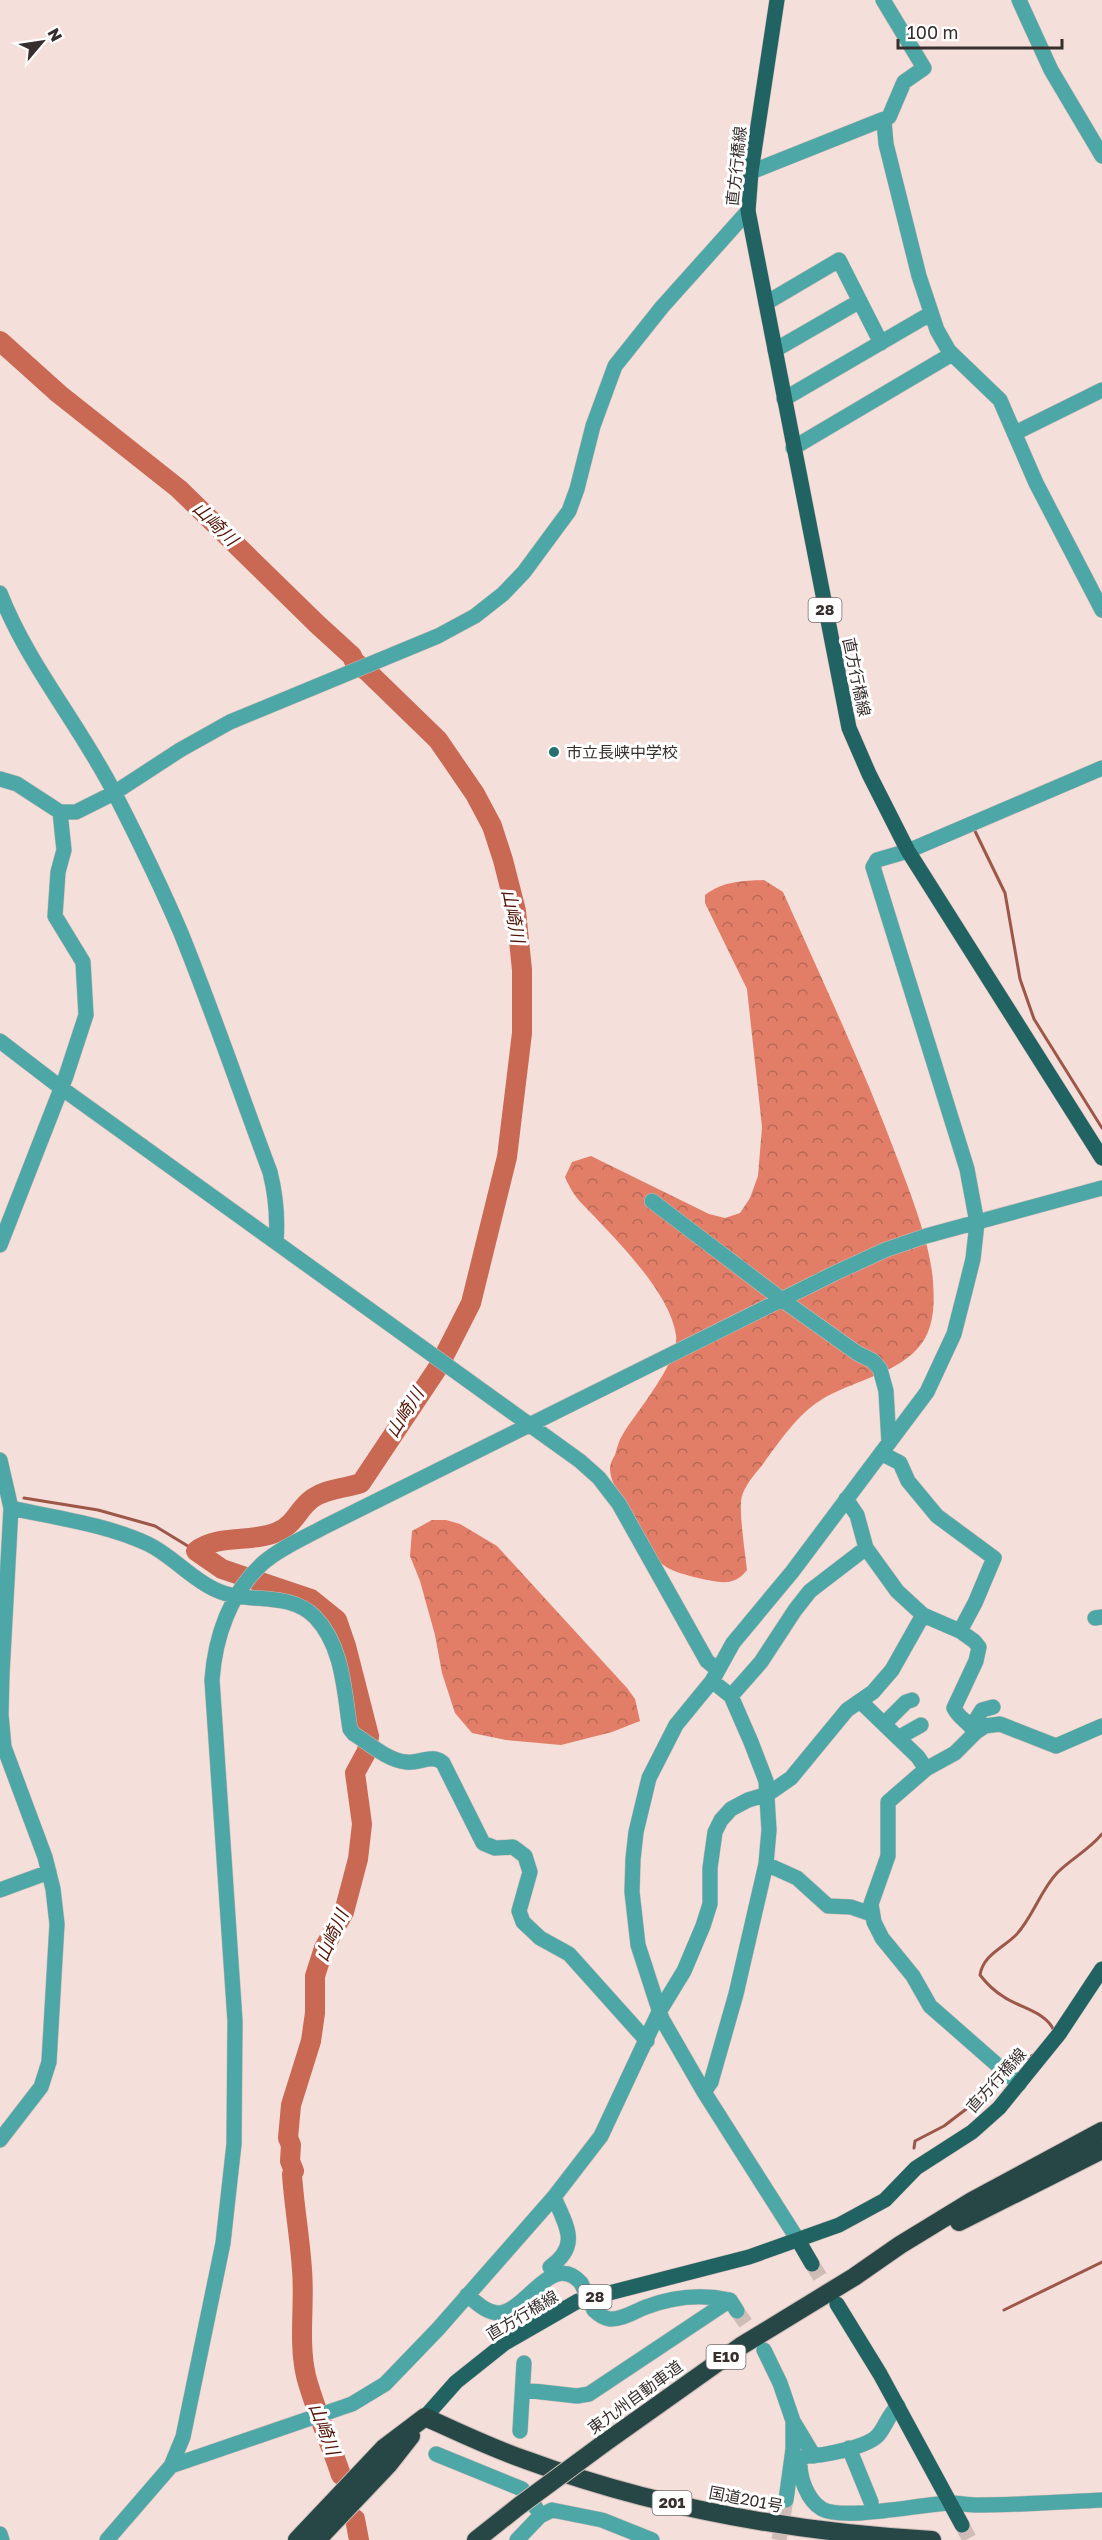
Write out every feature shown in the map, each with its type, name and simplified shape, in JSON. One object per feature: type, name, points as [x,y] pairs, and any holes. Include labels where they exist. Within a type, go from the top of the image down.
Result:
[{"type":"highway","name":"東九州自動車道","points":[[476,2540],[603,2444],[741,2346],[972,2201],[1102,2131]]},
{"type":"highway","name":"東九州自動車道","points":[[854,2277],[1102,2150]]},
{"type":"highway","points":[[297,2540],[384,2448],[425,2417]]},
{"type":"highway","points":[[317,2540],[389,2464],[425,2417]]},
{"type":"highway","name":"国道201号","points":[[425,2417],[525,2460],[605,2486],[685,2507],[772,2525],[862,2536],[932,2540]]},
{"type":"main road","name":"直方行橋線","points":[[777,0],[751,172],[748,211],[849,728],[869,774],[908,851],[1102,1158]]},
{"type":"main road","name":"直方行橋線","points":[[425,2417],[456,2382],[505,2343],[578,2301],[749,2257],[839,2225],[885,2200],[916,2168],[972,2133],[999,2108],[1059,2034],[1102,1969]]},
{"type":"main road","points":[[798,2240],[812,2264]]},
{"type":"main road","points":[[837,2304],[898,2406],[962,2525]]},
{"type":"street","points":[[751,172],[884,121],[889,117],[904,82],[924,68],[883,0]]},
{"type":"street","points":[[1019,0],[1051,70],[1102,156]]},
{"type":"street","points":[[884,121],[886,144],[930,314],[937,330],[952,354],[1000,400],[1036,483],[1102,610]]},
{"type":"street","points":[[0,779],[17,784],[60,812],[76,812],[114,793],[180,750],[230,722],[438,636],[475,616],[503,594],[524,572],[569,511],[577,489],[592,426],[615,366],[662,307],[748,211]]},
{"type":"street","points":[[766,303],[839,260],[881,343]]},
{"type":"street","points":[[775,350],[860,301]]},
{"type":"street","points":[[784,399],[930,314]]},
{"type":"street","points":[[793,448],[952,354]]},
{"type":"street","points":[[1015,434],[1102,390]]},
{"type":"street","points":[[0,593],[8,614],[38,669],[81,733],[114,793],[180,932],[270,1172],[276,1196],[278,1219],[276,1242]]},
{"type":"street","points":[[798,2240],[704,2092],[659,2012],[638,1945],[634,1919],[632,1892],[636,1832],[649,1778],[676,1725],[715,1675],[733,1643],[765,1607],[927,1392],[954,1334],[972,1259],[976,1223],[967,1169],[873,867],[877,860],[908,851],[1102,768]]},
{"type":"street","points":[[0,1245],[86,1015],[83,962],[55,916],[58,872],[64,850],[60,812]]},
{"type":"street","points":[[0,1041],[60,1087],[580,1461],[609,1489],[715,1675],[731,1696],[762,1771],[768,1794],[769,1830],[766,1864],[731,2016],[711,2082],[704,2092]]},
{"type":"street","points":[[107,2540],[171,2466],[183,2437],[223,2243],[234,2144],[235,2021],[212,1680],[214,1656],[221,1628],[237,1594],[253,1574],[277,1553],[324,1527],[781,1299],[885,1250],[926,1236],[1102,1188]]},
{"type":"street","points":[[652,1201],[781,1299],[857,1353],[873,1361],[880,1369],[886,1391],[885,1448],[900,1463],[908,1481],[937,1516],[993,1558],[960,1631]]},
{"type":"street","points":[[0,1460],[11,1508],[1,1674],[4,1747],[49,1872],[57,1924],[55,1993],[49,2062],[40,2087],[0,2140]]},
{"type":"street","points":[[846,1499],[857,1515],[866,1548],[897,1591],[923,1615],[960,1631],[975,1641],[979,1647],[973,1667],[953,1705],[958,1715],[973,1729]]},
{"type":"street","points":[[11,1508],[95,1526],[147,1543],[170,1556],[215,1590],[292,1603],[313,1615],[329,1637],[342,1672],[350,1728],[369,1744],[399,1761],[420,1762],[432,1758],[439,1759],[443,1763],[483,1843],[495,1848],[513,1847],[525,1856],[530,1872],[519,1911],[523,1922],[540,1938],[569,1954],[647,2041]]},
{"type":"street","points":[[731,1696],[761,1662],[810,1591],[866,1548]]},
{"type":"street","points":[[171,2466],[326,2415],[372,2393],[402,2367],[554,2197],[601,2136],[659,2012],[684,1971],[710,1904],[710,1868],[715,1832],[731,1809],[748,1800],[768,1794],[791,1778],[847,1710],[873,1692],[892,1670],[923,1615]]},
{"type":"street","points":[[884,1724],[906,1702],[912,1700]]},
{"type":"street","points":[[861,1702],[918,1757],[926,1768]]},
{"type":"street","points":[[993,1707],[982,1710],[973,1729],[955,1752],[926,1768],[889,1799],[886,1865],[873,1894],[871,1914],[882,1938],[913,1976],[930,2006],[1019,2084]]},
{"type":"street","points":[[973,1729],[1000,1724],[1056,1746],[1102,1725]]},
{"type":"street","points":[[898,1738],[921,1725]]},
{"type":"street","points":[[766,1864],[797,1878],[828,1906],[851,1907],[871,1914]]},
{"type":"street","points":[[0,1890],[49,1872]]},
{"type":"street","points":[[550,2267],[562,2258],[568,2249],[569,2239],[554,2197]]},
{"type":"street","points":[[467,2295],[483,2308],[500,2313],[511,2309],[549,2277],[560,2272],[570,2275],[581,2283],[594,2310],[609,2319],[620,2318],[648,2306],[691,2297],[710,2296],[734,2305],[589,2394],[577,2396],[524,2390]]},
{"type":"street","points":[[764,2350],[780,2382],[793,2421],[814,2456]]},
{"type":"street","points":[[520,2431],[525,2363]]},
{"type":"street","points":[[898,2406],[878,2436],[849,2448],[806,2456],[800,2460],[799,2469],[803,2482],[813,2502],[830,2512],[866,2512],[952,2503],[975,2505],[1102,2500]]},
{"type":"street","points":[[786,2500],[793,2449],[793,2421]]},
{"type":"street","points":[[849,2448],[871,2502]]},
{"type":"street","points":[[436,2454],[522,2489],[540,2516]]},
{"type":"street","points":[[517,2540],[540,2516],[552,2510],[602,2520],[652,2540]]},
{"type":"street","points":[[0,2534],[2,2540]]},
{"type":"green space","points":[[764,880],[783,892],[872,1094],[923,1231],[930,1259],[934,1292],[930,1326],[923,1341],[912,1354],[883,1372],[835,1392],[804,1413],[749,1482],[741,1502],[747,1570],[736,1579],[719,1582],[684,1574],[659,1561],[613,1483],[610,1466],[619,1441],[665,1372],[675,1346],[676,1335],[665,1303],[655,1287],[631,1256],[578,1199],[565,1177],[572,1162],[591,1156],[709,1214],[725,1218],[740,1213],[750,1198],[758,1176],[762,1127],[747,989],[705,903],[705,895],[726,884]]},
{"type":"green space","points":[[432,1520],[446,1520],[460,1524],[497,1546],[627,1688],[635,1699],[640,1721],[612,1732],[561,1745],[506,1740],[472,1733],[455,1713],[442,1673],[435,1635],[420,1581],[410,1556],[412,1531]]},
{"type":"waterway","name":"山崎川","points":[[0,341],[59,394],[179,489],[438,740],[475,794],[492,826],[516,911],[522,970],[522,1033],[507,1157],[471,1303],[439,1366],[361,1483],[330,1490],[313,1498],[289,1525],[277,1532],[257,1537],[214,1542],[196,1551],[222,1569],[311,1599],[337,1620],[369,1736],[367,1751],[355,1773],[362,1824],[358,1859],[344,1912],[324,1948],[315,1976],[315,2013],[311,2041],[291,2105],[288,2138],[291,2145],[290,2161],[294,2171],[292,2174],[302,2270],[302,2336],[306,2376],[341,2475]]},
{"type":"waterway","points":[[973,827],[1005,893],[1020,979],[1034,1019],[1102,1128]]},
{"type":"waterway","points":[[24,1498],[98,1510],[155,1526],[196,1551]]},
{"type":"waterway","points":[[1054,2031],[1045,2019],[1000,1995],[980,1975],[989,1957],[1022,1928],[1057,1873],[1102,1834]]},
{"type":"waterway","points":[[1011,2070],[1033,2055]]},
{"type":"waterway","points":[[914,2148],[915,2141],[944,2126],[999,2084],[998,2078],[1003,2075]]},
{"type":"waterway","points":[[1004,2310],[1102,2262]]},
{"type":"waterway","name":"山崎川","points":[[355,2519],[359,2540]]},
{"type":"tunnel","points":[[812,2264],[836,2302]]},
{"type":"tunnel","points":[[737,2311],[761,2345]]},
{"type":"tunnel","points":[[779,2540],[786,2500]]},
{"type":"tunnel","points":[[962,2525],[970,2540]]},
{"type":"place","name":"市立長峡中学校","points":[[554,752]]}]
